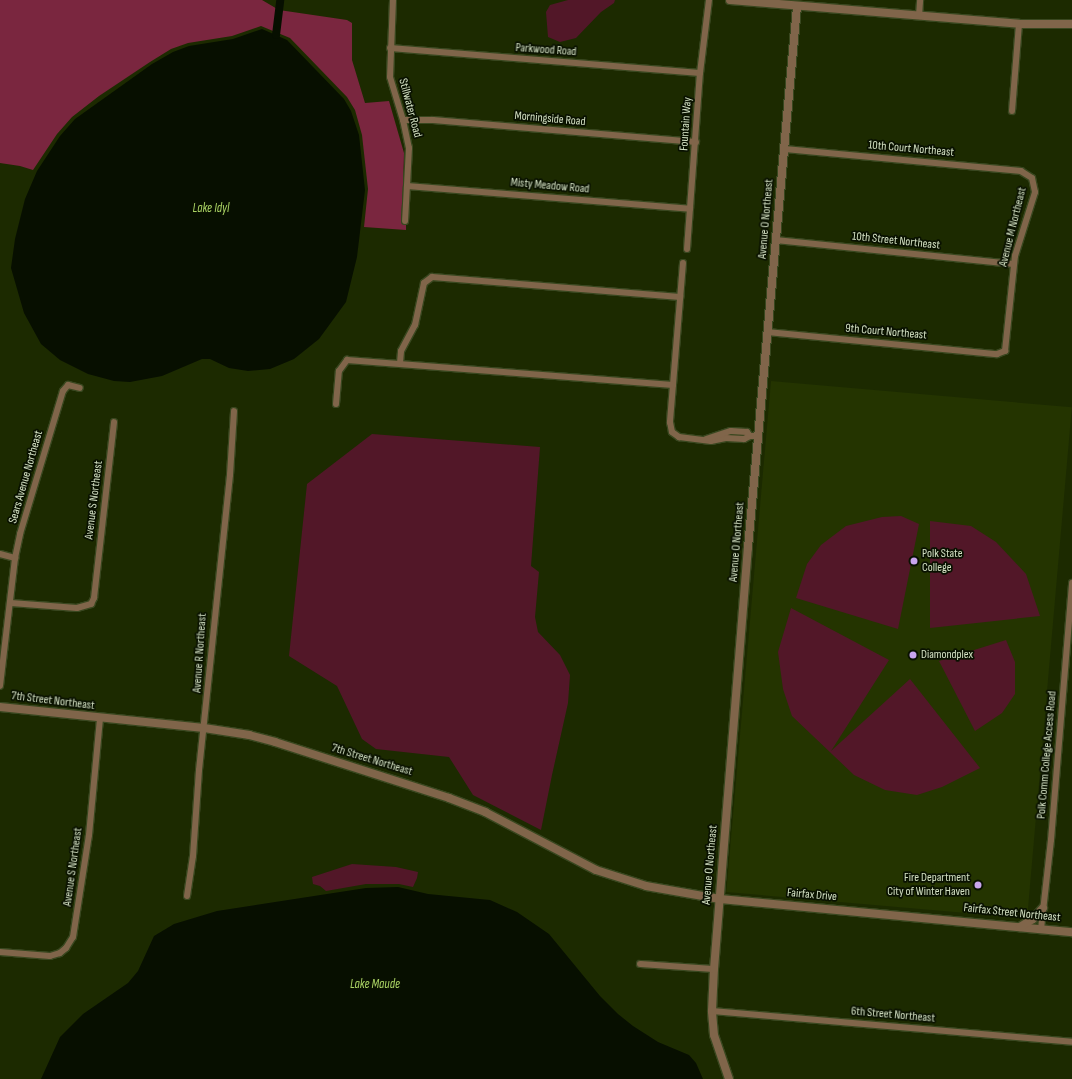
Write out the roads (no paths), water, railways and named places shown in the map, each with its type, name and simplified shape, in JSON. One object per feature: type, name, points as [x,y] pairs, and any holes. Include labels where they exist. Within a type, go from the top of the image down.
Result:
[{"type":"street","name":"Stillwater Road","points":[[393,0],[390,77],[403,120],[409,148],[405,222]]},
{"type":"street","name":"Fountain Way","points":[[687,249],[700,73],[709,0]]},
{"type":"street","points":[[730,0],[798,3],[918,16],[1019,24],[1072,24]]},
{"type":"street","points":[[918,16],[920,0]]},
{"type":"street","name":"Avenue O Northeast","points":[[729,1079],[714,1035],[712,1011],[714,969],[754,436],[767,332],[798,3]]},
{"type":"street","points":[[1012,111],[1019,24]]},
{"type":"street","name":"Parkwood Road","points":[[390,48],[700,73]]},
{"type":"street","name":"Morningside Road","points":[[403,120],[433,120],[696,142]]},
{"type":"street","name":"10th Court Northeast","points":[[784,148],[1021,171],[1032,178]]},
{"type":"street","name":"Avenue M Northeast","points":[[1002,352],[1005,351],[1013,264],[1035,192],[1032,178]]},
{"type":"street","name":"Misty Meadow Road","points":[[407,186],[690,209]]},
{"type":"street","name":"10th Street Northeast","points":[[776,240],[1013,264]]},
{"type":"street","points":[[683,263],[670,422],[672,432],[679,437],[706,439],[731,431],[747,432],[754,436]]},
{"type":"street","points":[[400,363],[402,351],[414,325],[424,283],[432,277],[680,297]]},
{"type":"street","name":"9th Court Northeast","points":[[767,332],[997,354],[1002,352]]},
{"type":"street","points":[[336,404],[339,371],[346,360],[673,385]]},
{"type":"street","name":"Sears Avenue Northeast","points":[[0,686],[11,603],[15,558],[29,504],[63,391],[68,384],[80,388]]},
{"type":"street","name":"Avenue R Northeast","points":[[187,896],[193,856],[199,770],[215,604],[230,475],[234,411]]},
{"type":"street","name":"Avenue S Northeast","points":[[11,603],[83,608],[91,604],[94,598],[114,422]]},
{"type":"street","points":[[0,554],[15,558]]},
{"type":"street","name":"Polk Comm College Access Road","points":[[1041,929],[1051,840],[1072,583]]},
{"type":"street","name":"7th Street Northeast","points":[[0,707],[204,728],[249,735],[449,798],[485,812],[581,863],[611,876],[646,886],[720,898]]},
{"type":"street","name":"Avenue S Northeast","points":[[0,952],[50,956],[60,953],[66,948],[73,937],[89,835],[100,718]]},
{"type":"street","name":"Fairfax Drive","points":[[720,898],[902,915]]},
{"type":"street","points":[[1020,927],[1033,919],[1043,908]]},
{"type":"street","name":"Fairfax Street Northeast","points":[[902,915],[1072,932]]},
{"type":"street","points":[[640,964],[714,969]]},
{"type":"street","name":"6th Street Northeast","points":[[712,1011],[1072,1042]]},
{"type":"water","name":"Lake Idyl","points":[[262,29],[287,40],[344,99],[351,111],[359,135],[365,190],[357,257],[346,302],[319,339],[294,359],[270,369],[248,371],[229,368],[210,359],[202,359],[162,376],[130,382],[114,381],[88,374],[60,360],[41,344],[24,313],[11,268],[15,239],[25,199],[37,171],[60,136],[75,119],[152,64],[173,52],[189,46],[233,39]]},
{"type":"water","name":"Lake Maude","points":[[398,887],[428,894],[490,900],[517,912],[549,934],[600,996],[618,1014],[633,1026],[658,1042],[689,1055],[696,1063],[703,1079],[41,1079],[60,1037],[83,1014],[128,983],[138,971],[154,936],[174,924],[217,911],[366,888]]},
{"type":"waterway","points":[[276,35],[280,0]]},
{"type":"place","name":"Polk State College","points":[[914,561]]},
{"type":"place","name":"Diamondplex","points":[[913,655]]},
{"type":"place","name":"Fire Department City of Winter Haven","points":[[978,885]]}]
